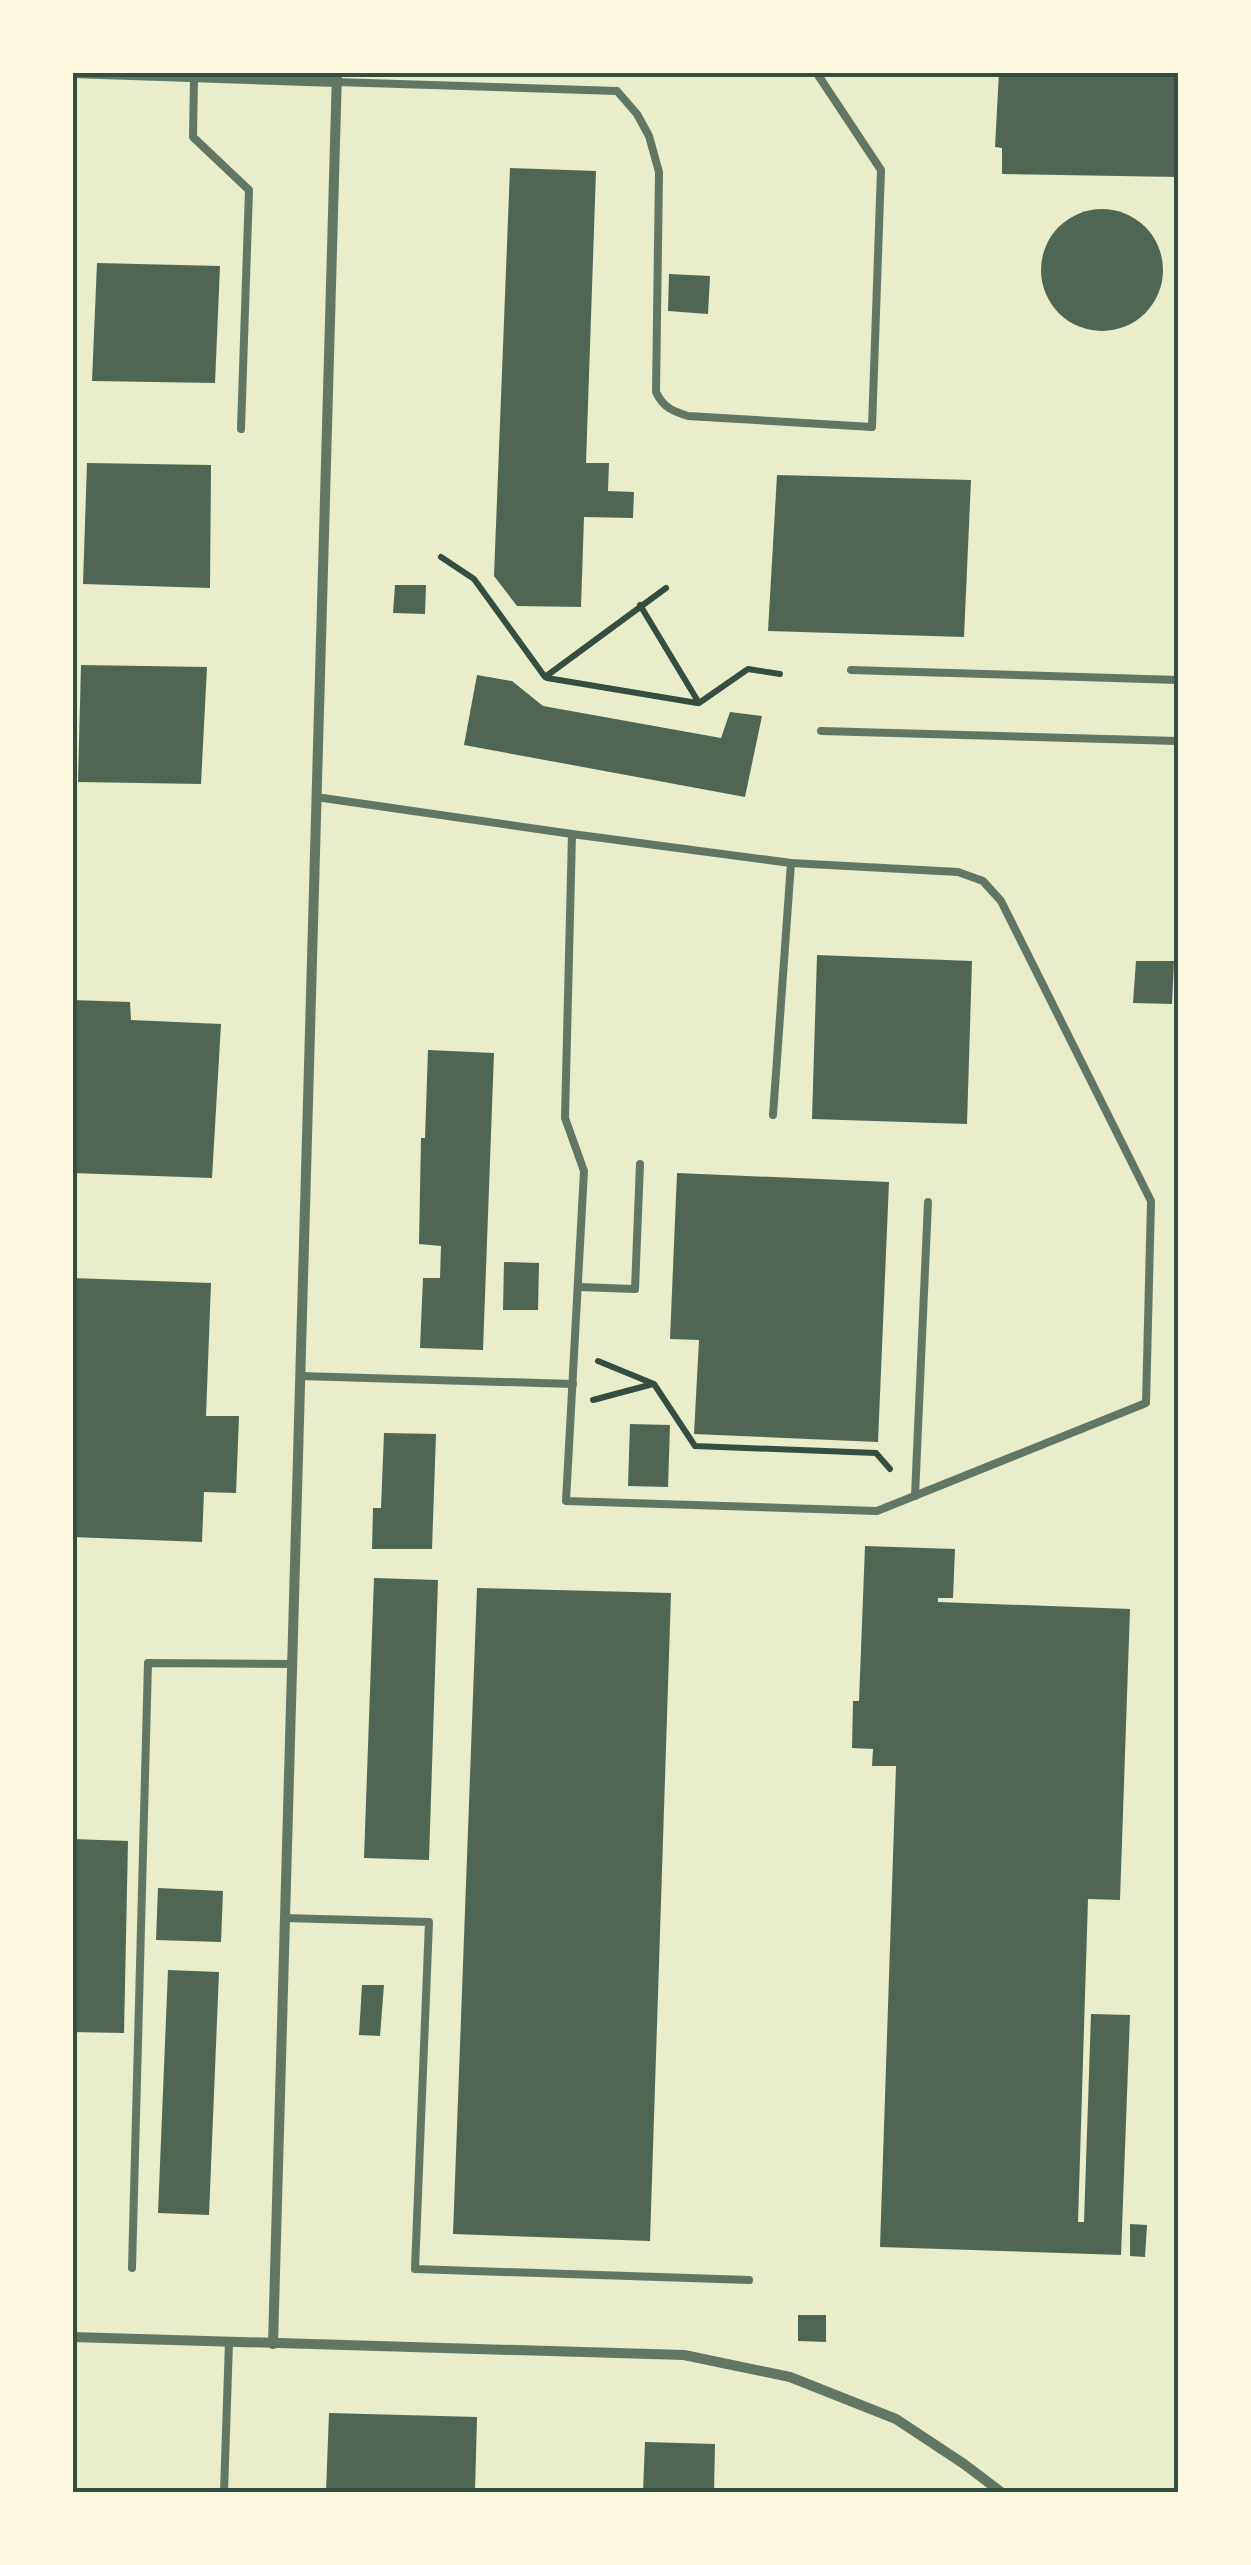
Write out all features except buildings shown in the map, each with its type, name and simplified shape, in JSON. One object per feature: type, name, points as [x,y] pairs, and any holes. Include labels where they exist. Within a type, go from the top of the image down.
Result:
[{"type":"street","points":[[72,72],[336,78],[273,2344]]},
{"type":"street","points":[[72,2337],[684,2355],[790,2377],[896,2419],[1001,2492]]},
{"type":"lane","points":[[336,78],[617,91],[637,114],[659,172],[656,392],[662,404],[688,416],[872,428],[881,170],[816,72]]},
{"type":"lane","points":[[194,77],[193,137],[249,190],[241,428]]},
{"type":"lane","points":[[851,670],[1178,680]]},
{"type":"lane","points":[[821,731],[1178,741]]},
{"type":"lane","points":[[316,797],[791,863],[958,872],[983,882],[1001,901],[1151,1201],[1146,1402],[877,1511],[566,1501],[584,1171],[564,1118],[572,834]]},
{"type":"lane","points":[[773,1115],[791,863]]},
{"type":"lane","points":[[578,1287],[635,1289],[640,1164]]},
{"type":"lane","points":[[914,1496],[928,1202]]},
{"type":"lane","points":[[300,1376],[574,1384]]},
{"type":"lane","points":[[132,2268],[148,1663],[292,1664]]},
{"type":"lane","points":[[284,1918],[429,1922],[415,2268],[749,2280]]},
{"type":"lane","points":[[224,2492],[228,2342]]},
{"type":"path","points":[[441,557],[474,579],[545,677],[698,703],[748,670],[780,674]]},
{"type":"path","points":[[545,677],[666,588]]},
{"type":"path","points":[[640,605],[698,703]]},
{"type":"path","points":[[594,1360],[654,1384],[695,1446],[876,1454],[914,1496]]},
{"type":"path","points":[[592,1400],[654,1384]]}]
